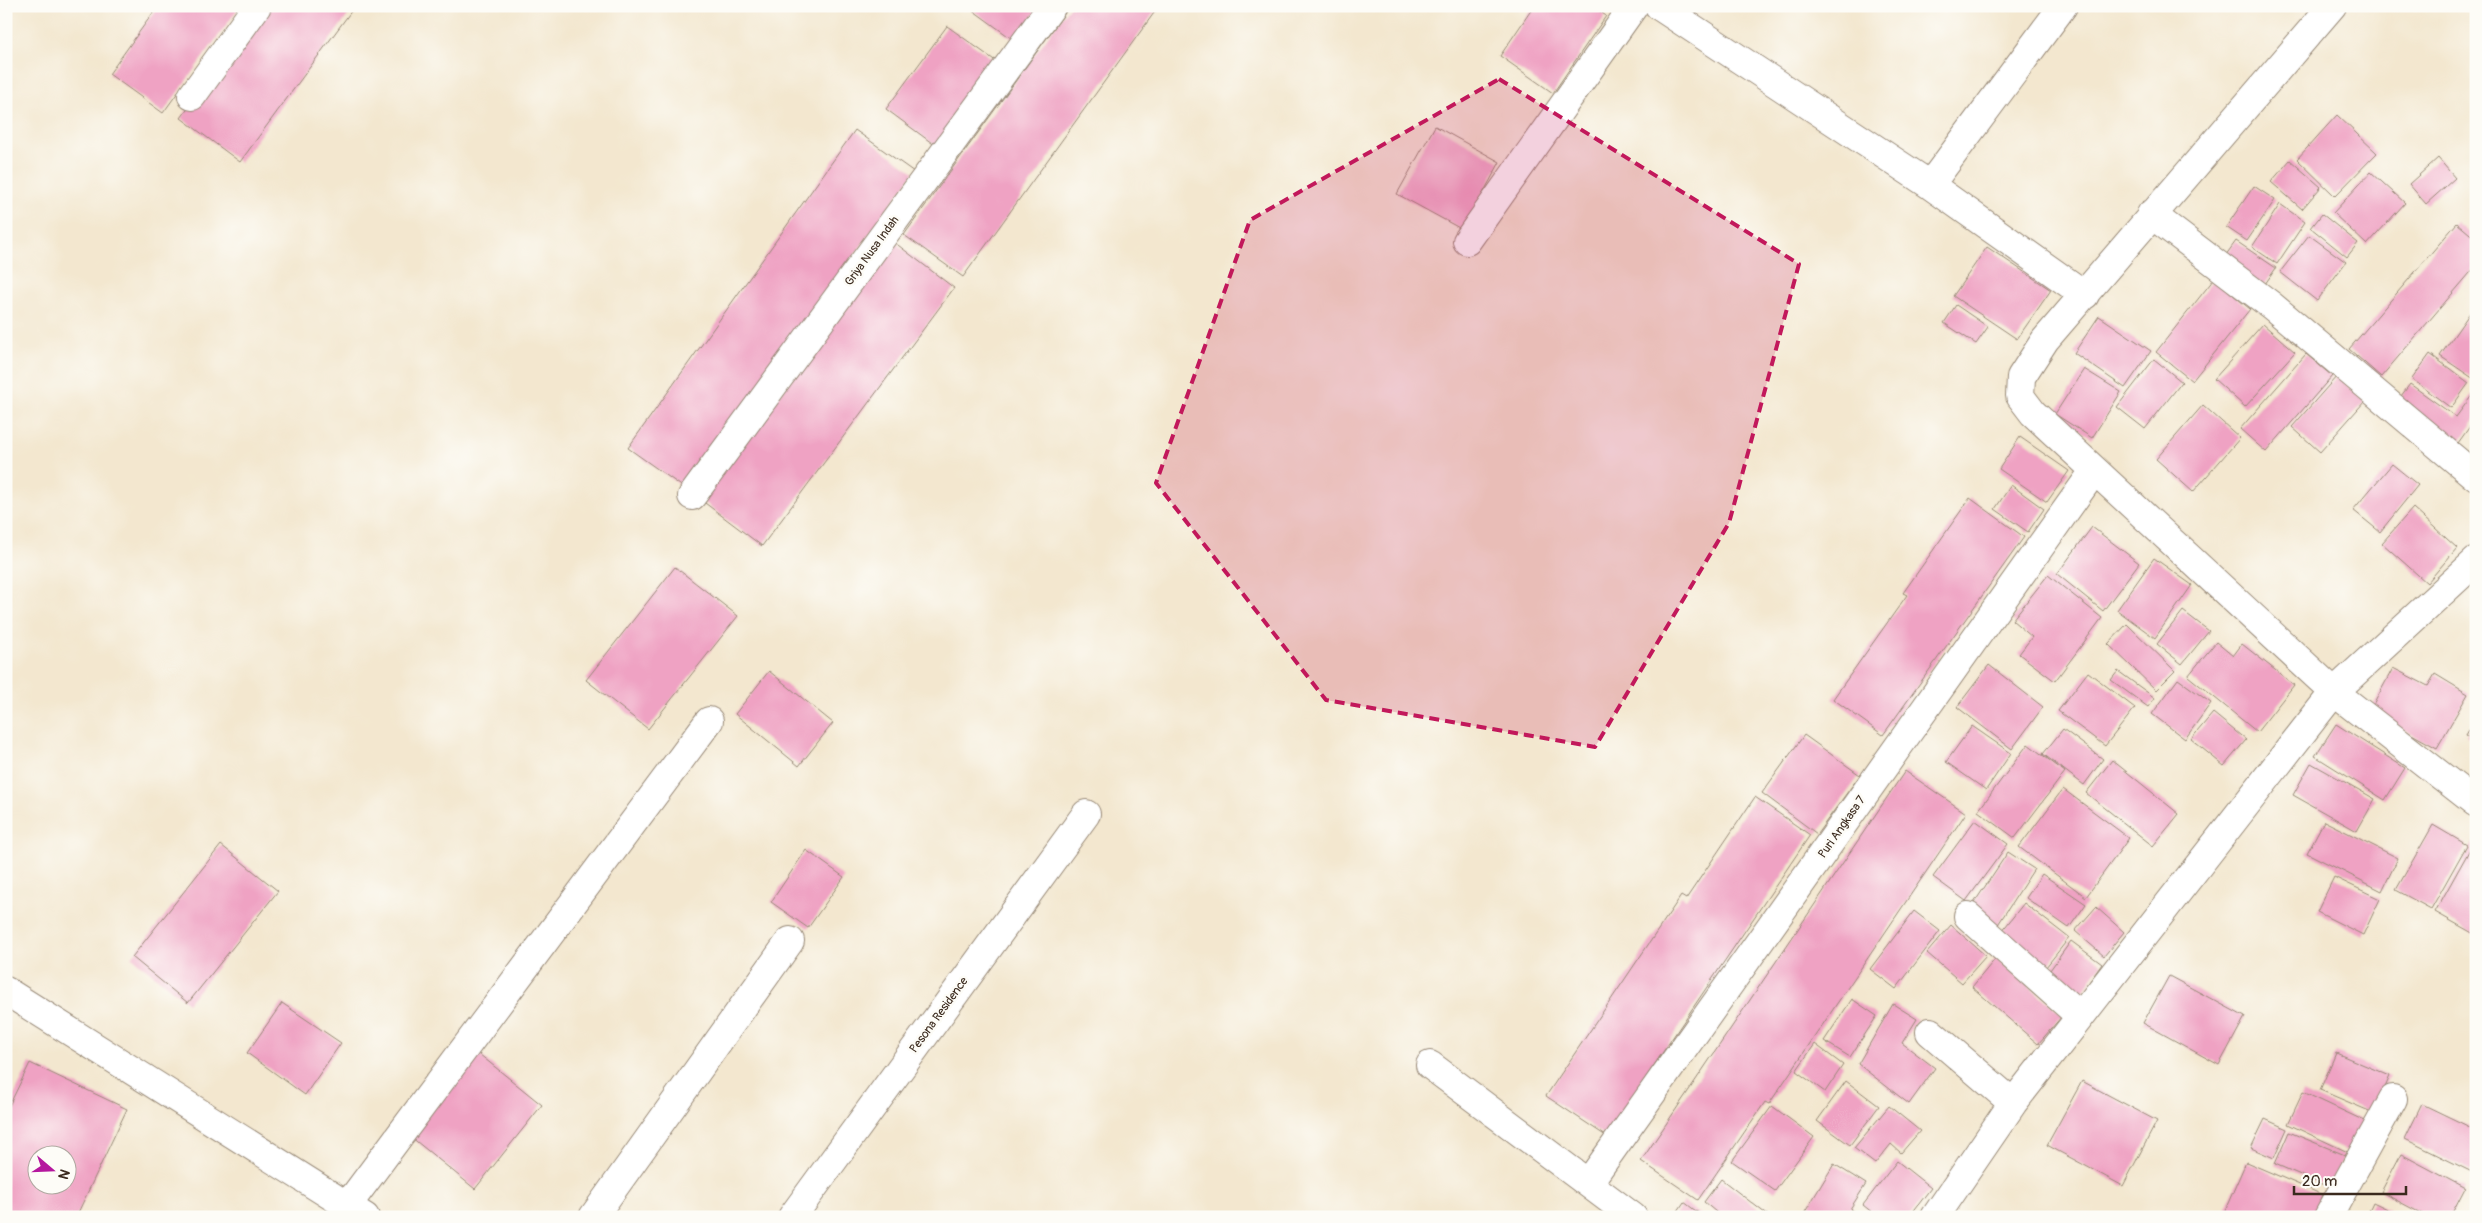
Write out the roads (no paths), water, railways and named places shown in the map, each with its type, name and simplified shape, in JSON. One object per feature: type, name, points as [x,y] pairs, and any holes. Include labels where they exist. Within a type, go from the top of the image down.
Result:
[{"type":"street","points":[[192,96],[258,6]]},
{"type":"street","name":"Griya Nusa Indah","points":[[692,496],[1052,6]]},
{"type":"street","points":[[1467,241],[1634,6]]},
{"type":"street","points":[[1659,6],[1930,185],[2085,296]]},
{"type":"street","points":[[1930,185],[2063,6]]},
{"type":"street","points":[[2332,6],[2152,214],[2032,357],[2021,377],[2020,396],[2033,413],[2094,471],[2334,692],[2476,803]]},
{"type":"street","points":[[2152,214],[2272,306],[2476,477]]},
{"type":"street","name":"Puri Angkasa 7","points":[[1589,1182],[2094,471]]},
{"type":"street","points":[[1935,1217],[2013,1103],[2334,692],[2476,561]]},
{"type":"street","points":[[6,991],[352,1213],[709,721]]},
{"type":"street","name":"Pesona Residence","points":[[792,1217],[1086,814]]},
{"type":"street","points":[[1968,916],[2080,1016]]},
{"type":"street","points":[[593,1217],[790,941]]},
{"type":"street","points":[[1930,1032],[2013,1103]]},
{"type":"street","points":[[1430,1065],[1589,1182],[1633,1217]]},
{"type":"street","points":[[2328,1217],[2393,1099]]}]
